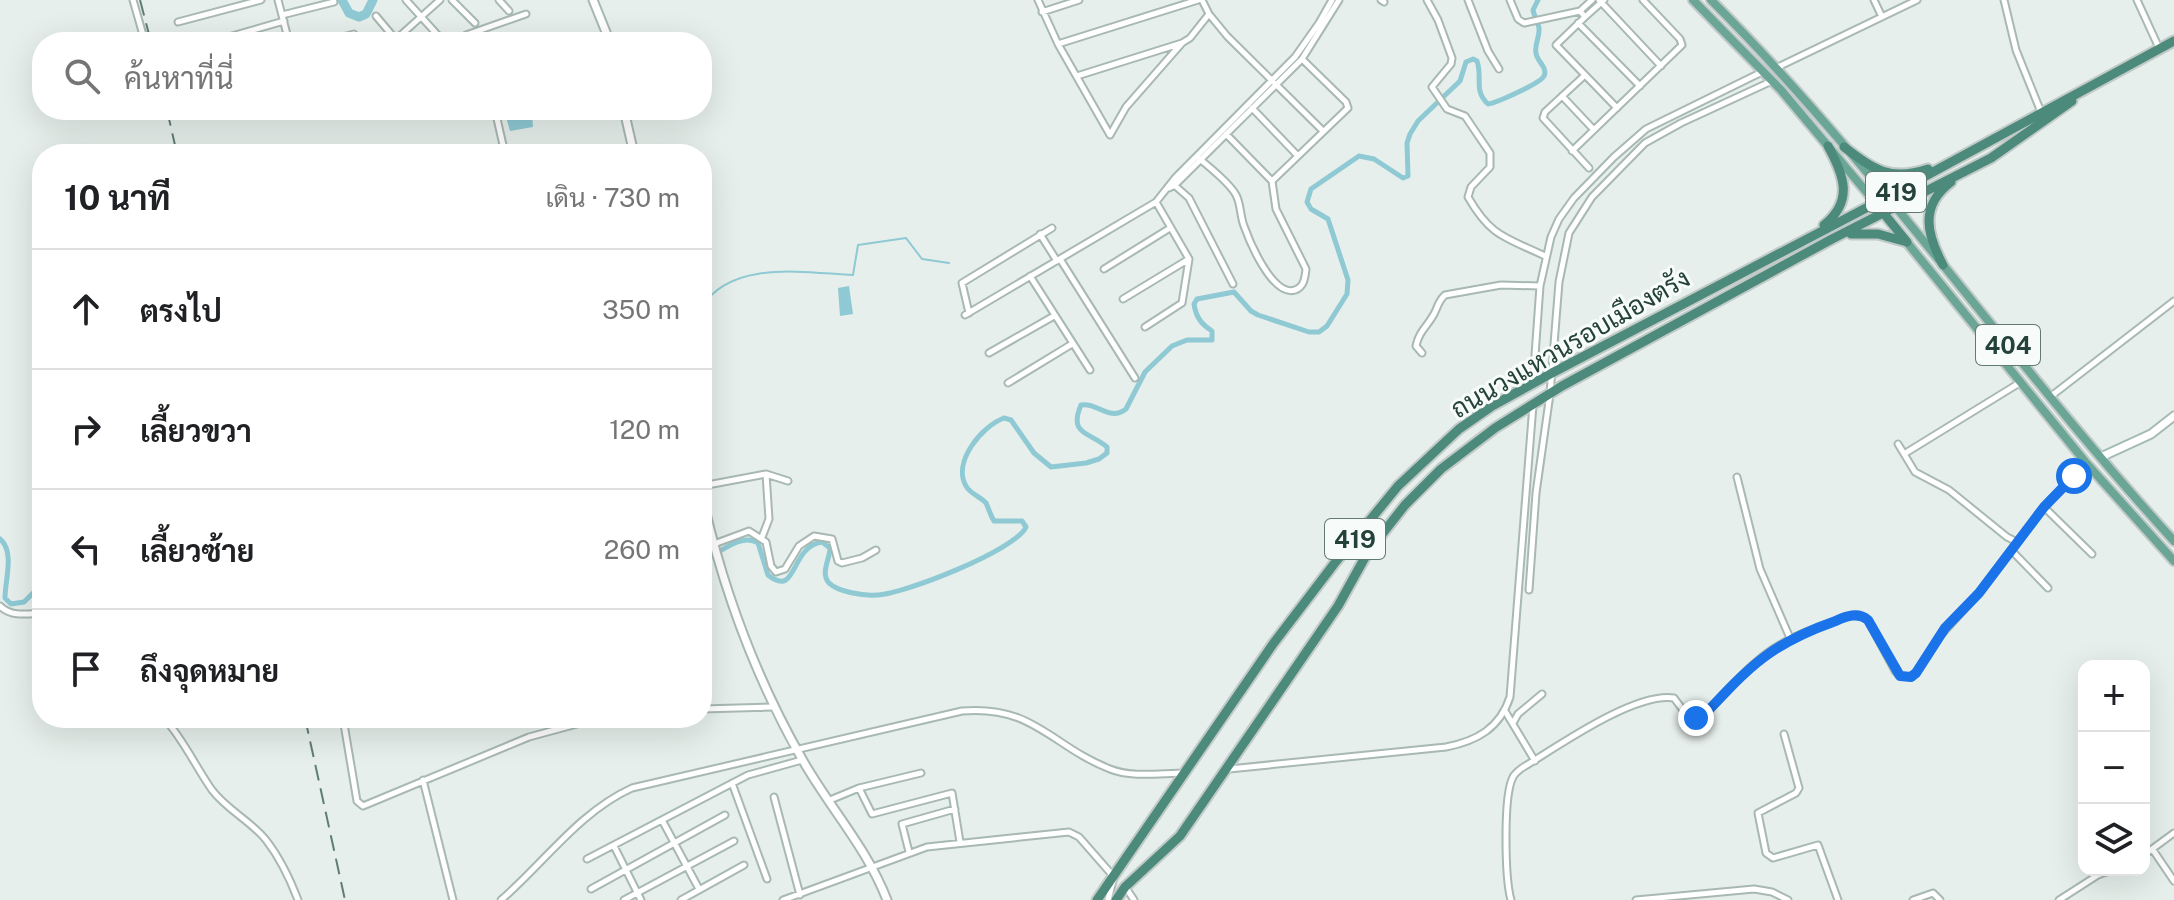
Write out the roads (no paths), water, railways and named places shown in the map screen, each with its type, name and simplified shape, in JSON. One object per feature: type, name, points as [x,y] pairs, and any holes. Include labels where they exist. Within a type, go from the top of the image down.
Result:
[{"type":"highway","name":"ถนนวงแหวนรอบเมืองตรัง","points":[[1097,900],[1273,644],[1334,564],[1398,486],[1459,429],[1550,374],[1887,197],[2174,41]]},
{"type":"highway","name":"ถนนวงแหวนรอบเมืองตรัง","points":[[1116,900],[1125,887],[1180,836],[1338,606],[1368,552],[1405,505],[1441,469],[1495,428],[1550,394],[1837,237],[2006,150],[2101,80]]},
{"type":"highway","points":[[1795,245],[1832,218],[1842,202],[1842,180],[1828,146]]},
{"type":"highway","points":[[1844,147],[1876,171],[1895,175],[1920,172],[1954,159]]},
{"type":"highway","points":[[1943,265],[1929,235],[1930,212],[1939,192],[1973,167]]},
{"type":"highway","name":"404","points":[[1875,203],[1907,242]]},
{"type":"highway","points":[[1837,237],[1871,233],[1907,242]]},
{"type":"main road","name":"404","points":[[1693,0],[1773,81],[1875,203]]},
{"type":"main road","name":"404","points":[[1711,0],[1776,68],[1896,207],[2050,397],[2170,530],[2174,541]]},
{"type":"main road","points":[[1764,72],[1776,68]]},
{"type":"main road","points":[[1773,81],[1776,68]]},
{"type":"main road","name":"404","points":[[1907,242],[2087,464],[2174,561]]},
{"type":"street","points":[[133,0],[142,32]]},
{"type":"street","points":[[178,22],[261,0]]},
{"type":"street","points":[[278,0],[286,32]]},
{"type":"street","points":[[406,0],[434,32]]},
{"type":"street","points":[[406,32],[440,0]]},
{"type":"street","points":[[452,0],[475,23]]},
{"type":"street","points":[[499,0],[509,11]]},
{"type":"street","points":[[593,0],[606,32]]},
{"type":"street","points":[[1038,0],[1058,44],[1110,135],[1126,107],[1182,43]]},
{"type":"street","points":[[1042,12],[1079,0]]},
{"type":"street","points":[[1058,44],[1200,0],[1227,36],[1323,131]]},
{"type":"street","points":[[1172,185],[1252,108],[1308,41],[1332,0]]},
{"type":"street","points":[[1052,228],[962,283],[967,314],[1156,202],[1274,81],[1302,59],[1339,0]]},
{"type":"street","points":[[1427,0],[1452,58],[1451,64],[1432,87],[1433,91],[1447,109],[1465,116],[1490,153],[1490,167],[1471,187],[1468,197],[1482,221],[1494,232],[1545,256]]},
{"type":"street","points":[[1468,0],[1488,51],[1499,69]]},
{"type":"street","points":[[1510,0],[1518,19],[1524,23],[1580,11],[1592,0]]},
{"type":"street","points":[[1572,151],[1682,43],[1643,0]]},
{"type":"street","points":[[1874,0],[1882,17]]},
{"type":"street","points":[[1898,0],[1901,8]]},
{"type":"street","points":[[1776,68],[1917,0]]},
{"type":"street","points":[[2004,0],[2016,50],[2041,112]]},
{"type":"street","points":[[2137,0],[2159,49]]},
{"type":"street","points":[[1617,108],[1556,45],[1601,1],[1661,66]]},
{"type":"street","points":[[242,32],[334,2]]},
{"type":"street","points":[[1580,11],[1585,17]]},
{"type":"street","points":[[475,32],[526,14]]},
{"type":"street","points":[[1077,76],[1182,43],[1190,38],[1209,14]]},
{"type":"street","points":[[376,16],[389,32]]},
{"type":"street","points":[[1578,23],[1640,86]]},
{"type":"street","points":[[1272,181],[1348,108],[1302,59]]},
{"type":"street","points":[[1532,384],[1545,256],[1559,219],[1574,198],[1630,142],[1662,120],[1764,72]]},
{"type":"street","points":[[1585,75],[1545,112],[1543,118],[1589,168]]},
{"type":"street","points":[[1529,590],[1536,493],[1550,394],[1565,245],[1576,218],[1592,197],[1645,143],[1773,81]]},
{"type":"street","points":[[1562,96],[1594,130]]},
{"type":"street","points":[[1252,108],[1298,156]]},
{"type":"street","points":[[497,120],[503,144]]},
{"type":"street","points":[[626,120],[632,144]]},
{"type":"street","points":[[1200,159],[1236,194],[1244,226],[1272,280],[1281,290],[1300,288],[1306,269],[1276,209],[1272,181],[1226,134]]},
{"type":"street","points":[[1172,185],[1189,198],[1233,284]]},
{"type":"street","points":[[1145,327],[1182,303],[1189,259],[1156,202]]},
{"type":"street","points":[[1104,269],[1170,228]]},
{"type":"street","points":[[1040,234],[1135,378]]},
{"type":"street","points":[[1123,299],[1189,259]]},
{"type":"street","points":[[1030,276],[1090,370]]},
{"type":"street","points":[[1422,353],[1416,346],[1420,331],[1445,295],[1501,285],[1540,286]]},
{"type":"street","points":[[2050,397],[2174,301]]},
{"type":"street","points":[[989,353],[1054,316]]},
{"type":"street","points":[[1008,383],[1072,344]]},
{"type":"street","points":[[1904,454],[2021,382]]},
{"type":"street","points":[[1228,769],[1463,744],[1480,737],[1495,725],[1510,697],[1533,404]]},
{"type":"street","points":[[2101,457],[2133,444],[2174,416]]},
{"type":"street","points":[[1898,444],[1915,472],[1949,490],[2017,542]]},
{"type":"street","points":[[1511,900],[1505,856],[1510,786],[1516,774],[1617,713],[1653,699],[1674,698],[1689,718],[1701,716],[1755,663],[1790,638],[1846,617],[1860,615],[1868,620],[1895,671],[1900,676],[1911,677],[1945,628],[1979,593],[2044,507],[2087,464]]},
{"type":"street","points":[[762,537],[769,519],[766,474]]},
{"type":"street","points":[[712,484],[766,474],[788,481]]},
{"type":"street","points":[[1737,477],[1760,569],[1790,638]]},
{"type":"street","points":[[2044,507],[2092,554]]},
{"type":"street","points":[[713,543],[745,530],[762,537],[771,566],[776,572],[785,569],[799,546],[814,536],[832,539],[838,561],[842,563],[862,558],[876,550]]},
{"type":"street","points":[[712,539],[774,707],[802,760],[871,866],[887,900]]},
{"type":"street","points":[[2011,550],[2048,588]]},
{"type":"street","points":[[0,606],[17,614],[32,613]]},
{"type":"street","points":[[1513,724],[1518,714],[1542,694]]},
{"type":"street","points":[[712,709],[774,707]]},
{"type":"street","points":[[501,900],[589,815],[615,795],[632,788],[796,748],[935,717],[983,709],[1024,718],[1113,771],[1132,774],[1186,773]]},
{"type":"street","points":[[1505,711],[1535,761]]},
{"type":"street","points":[[173,728],[212,790],[229,809],[265,839],[289,876],[298,900]]},
{"type":"street","points":[[345,728],[359,805],[368,805],[529,737],[562,728]]},
{"type":"street","points":[[1784,734],[1799,788],[1796,793],[1758,813],[1766,853],[1773,858],[1818,845],[1838,900]]},
{"type":"street","points":[[587,859],[748,775],[802,760]]},
{"type":"street","points":[[830,800],[859,788],[921,773]]},
{"type":"street","points":[[423,780],[453,900]]},
{"type":"street","points":[[732,783],[767,879]]},
{"type":"street","points":[[859,788],[872,814],[952,793],[960,842]]},
{"type":"street","points":[[774,797],[800,895]]},
{"type":"street","points":[[909,852],[902,824],[955,809]]},
{"type":"street","points":[[591,889],[725,815]]},
{"type":"street","points":[[662,820],[699,889]]},
{"type":"street","points":[[783,900],[909,852],[960,842],[1069,832],[1079,837],[1114,877],[1108,900]]},
{"type":"street","points":[[2150,852],[2174,833]]},
{"type":"street","points":[[624,900],[734,841]]},
{"type":"street","points":[[614,846],[641,900]]},
{"type":"street","points":[[2153,850],[2174,881]]},
{"type":"street","points":[[681,900],[744,865]]},
{"type":"street","points":[[2059,900],[2096,876]]},
{"type":"street","points":[[1125,887],[1134,900]]},
{"type":"street","points":[[1636,900],[1754,889],[1772,892],[1788,900]]},
{"type":"street","points":[[1913,900],[1933,893],[1940,900]]},
{"type":"water","points":[[507,120],[533,120],[533,127],[510,131]]},
{"type":"water","points":[[849,286],[853,314],[840,316],[838,288]]},
{"type":"waterway","points":[[342,0],[349,13],[359,17],[366,14],[373,0]]},
{"type":"waterway","points":[[712,555],[737,542],[751,540],[758,543],[768,575],[784,581],[804,553],[822,542],[830,548],[825,570],[829,583],[851,593],[876,595],[909,588],[957,570],[1018,537],[1026,527],[1022,521],[994,521],[986,503],[966,486],[963,466],[979,437],[1004,418],[1011,420],[1034,453],[1051,467],[1099,459],[1107,453],[1107,447],[1079,428],[1077,422],[1081,405],[1109,413],[1120,412],[1126,409],[1145,372],[1172,346],[1187,340],[1212,340],[1212,331],[1196,313],[1194,304],[1197,299],[1234,292],[1258,315],[1309,332],[1319,332],[1327,326],[1347,294],[1348,280],[1328,219],[1311,209],[1307,202],[1311,189],[1359,156],[1374,159],[1403,178],[1408,176],[1407,143],[1410,134],[1418,121],[1460,81],[1466,62],[1477,61],[1481,94],[1488,104],[1541,79],[1545,70],[1536,53],[1539,28],[1533,10],[1538,0]]},
{"type":"waterway","points":[[712,295],[731,281],[750,275],[771,272],[853,275],[858,245],[906,238],[922,259],[949,263]]},
{"type":"waterway","points":[[0,539],[5,544],[8,558],[5,598],[11,604],[24,602],[32,594]]},
{"type":"railway","points":[[140,0],[148,32]]},
{"type":"railway","points":[[169,120],[175,144]]},
{"type":"railway","points":[[307,728],[345,900]]}]
